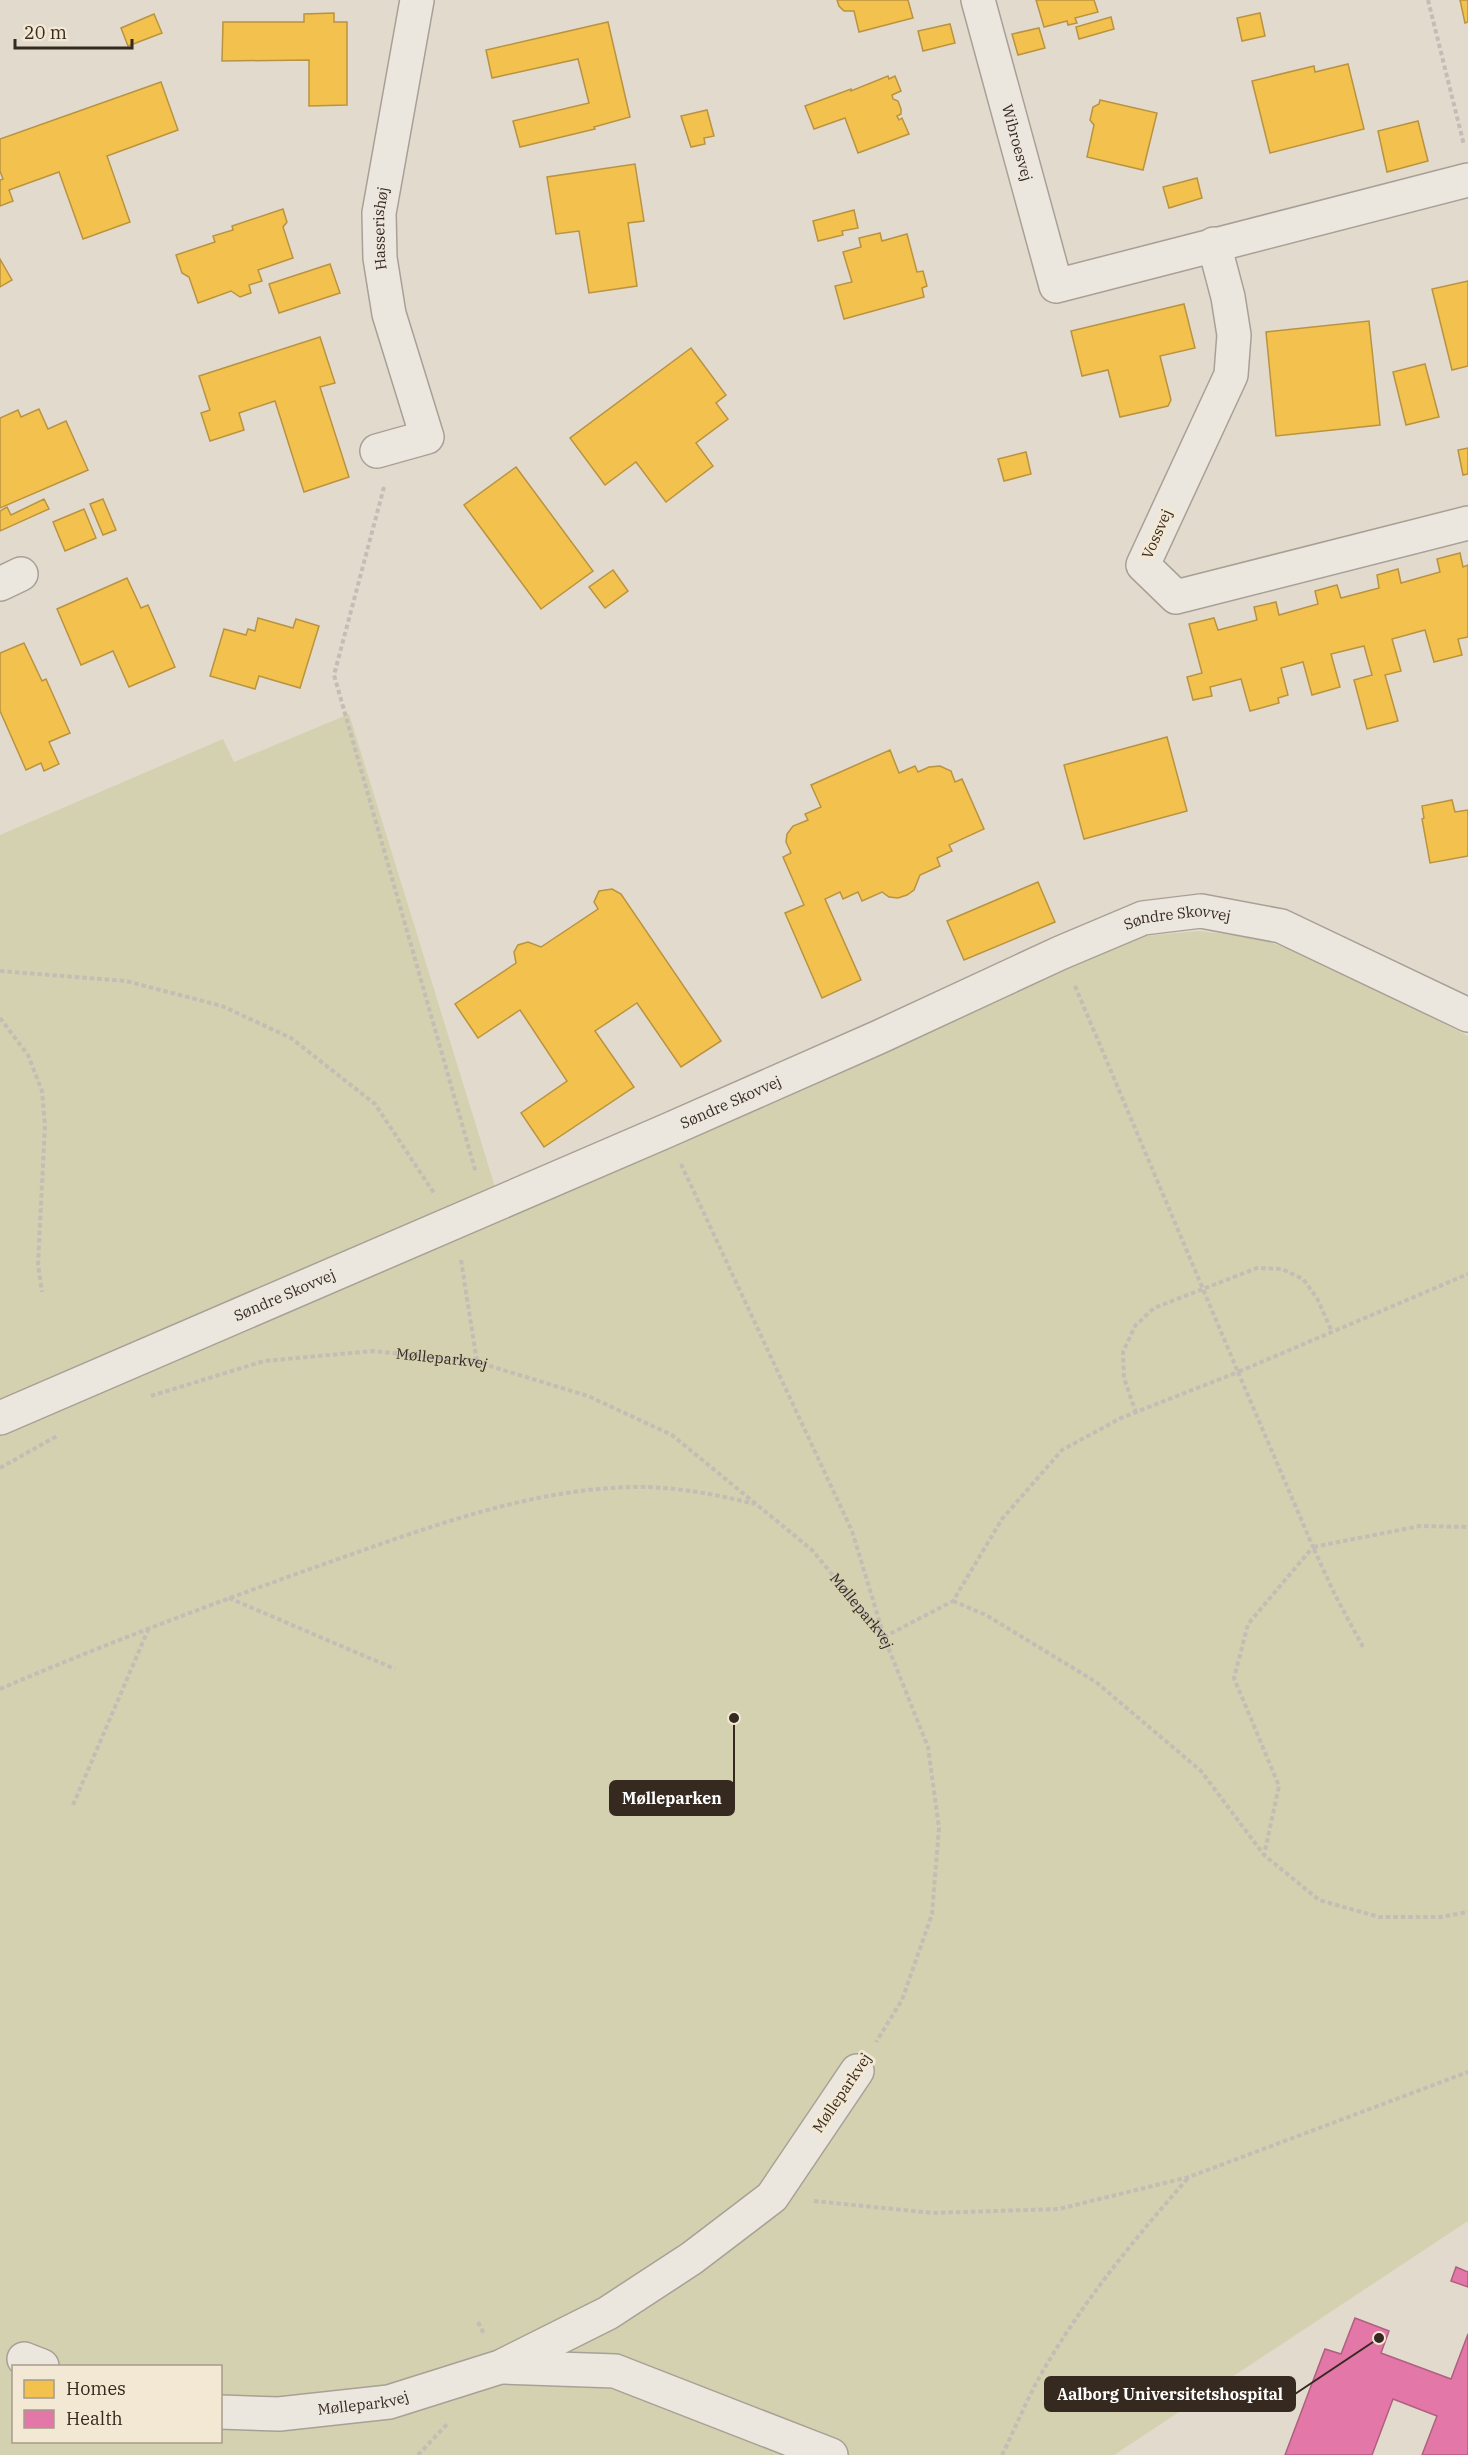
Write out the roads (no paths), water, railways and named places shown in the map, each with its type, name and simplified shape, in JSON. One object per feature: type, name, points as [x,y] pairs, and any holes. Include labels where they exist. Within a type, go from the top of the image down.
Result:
[{"type":"street","name":"Hasserishøj","points":[[386,449],[427,437],[389,314],[380,258],[379,213],[417,0]]},
{"type":"street","name":"Wibroesvej","points":[[978,0],[1056,286],[1214,244]]},
{"type":"street","points":[[1214,244],[1467,165]]},
{"type":"street","name":"Vossvej","points":[[1214,244],[1228,297],[1234,336],[1231,375],[1143,565],[1176,597],[1468,523]]},
{"type":"street","name":"Søndre Skovvej","points":[[0,1418],[666,1131],[879,1037],[1060,952],[1143,918],[1201,911],[1281,926],[1468,1015]]},
{"type":"street","name":"Mølleparkvej","points":[[222,2412],[279,2414],[389,2402],[500,2367],[608,2313],[692,2258],[772,2197],[857,2071]]},
{"type":"street","name":"Mølleparkvej","points":[[500,2367],[615,2371],[831,2455]]},
{"type":"place","name":"Mølleparken","points":[[734,1718]]},
{"type":"place","name":"Aalborg Universitetshospital","points":[[1379,2338]]}]
